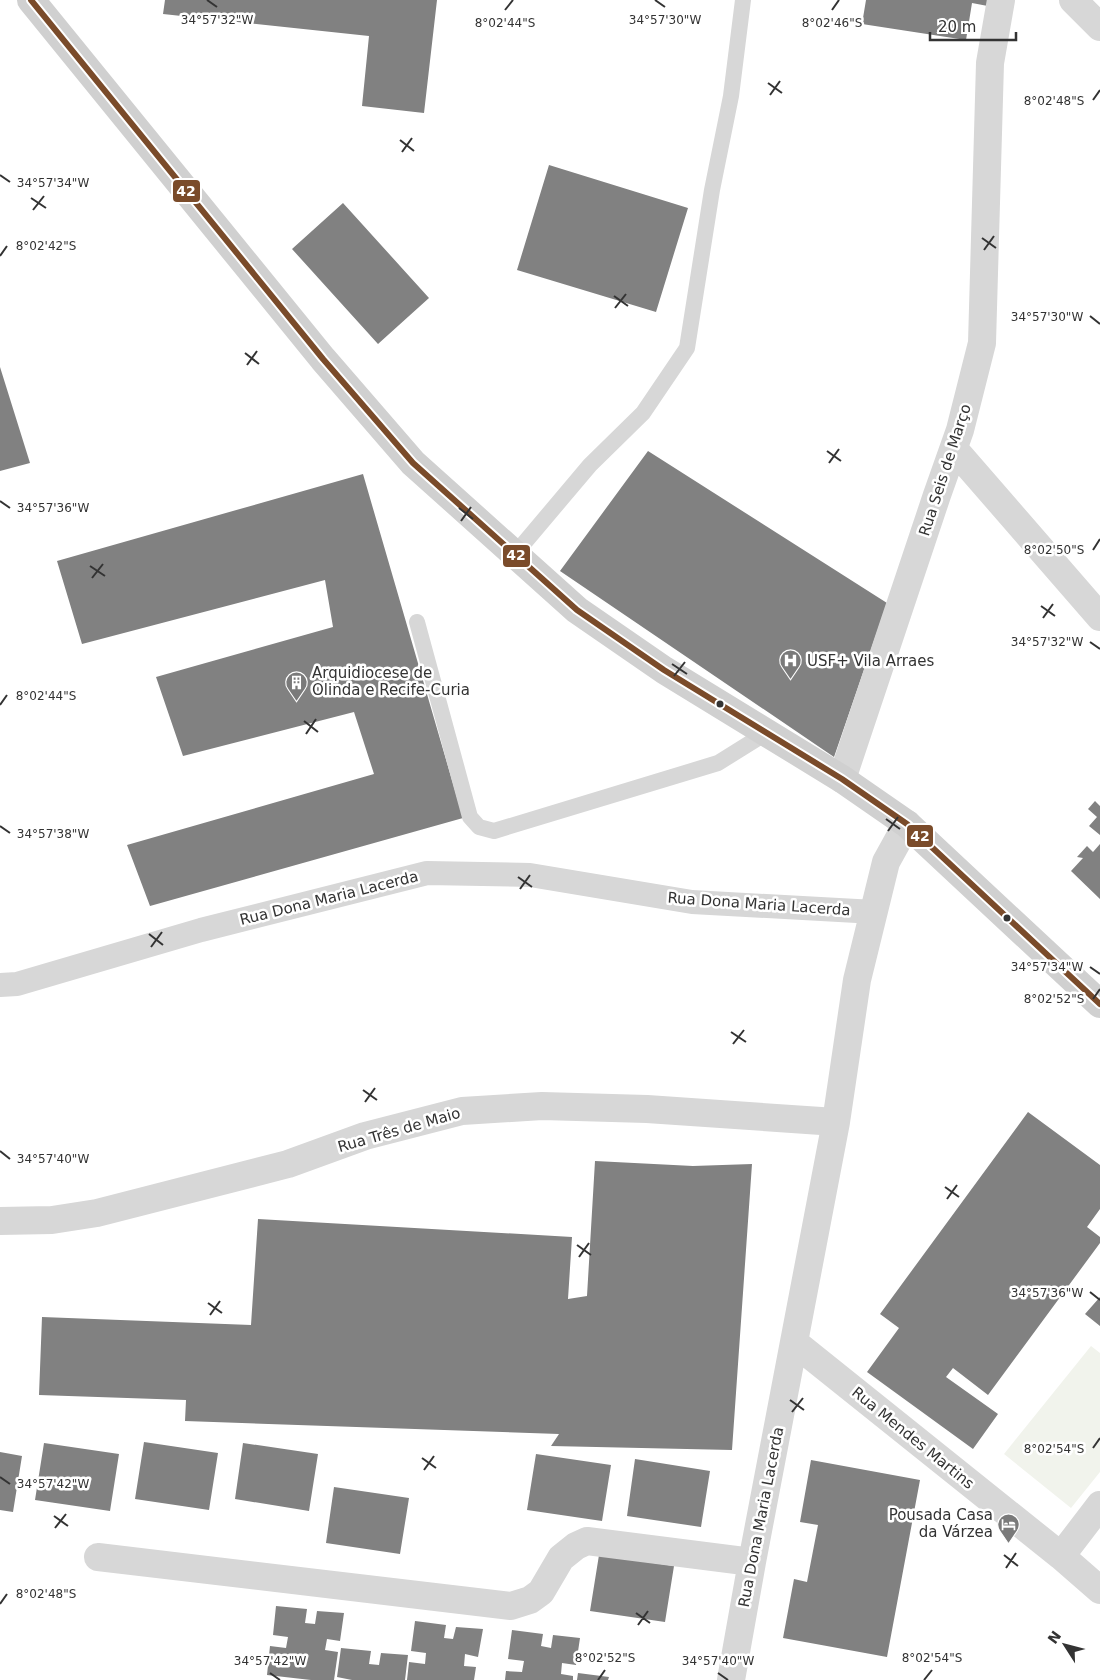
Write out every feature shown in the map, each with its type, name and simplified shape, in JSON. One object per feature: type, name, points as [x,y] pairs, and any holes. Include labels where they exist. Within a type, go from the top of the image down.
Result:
[{"type":"main road","points":[[31,0],[323,359],[413,463],[577,610],[664,670],[842,779],[908,824],[1100,1004]]},
{"type":"street","name":"Rua Seis de Março","points":[[842,779],[954,449],[982,342],[990,63],[1001,0]]},
{"type":"street","points":[[1073,0],[1100,27]]},
{"type":"street","points":[[954,449],[1100,617]]},
{"type":"street","name":"Rua Dona Maria Lacerda","points":[[731,1680],[836,1122],[857,980],[886,862],[908,824]]},
{"type":"street","name":"Rua Dona Maria Lacerda","points":[[0,985],[17,984],[201,930],[427,874],[530,875],[692,902],[875,912]]},
{"type":"street","name":"Rua Três de Maio","points":[[0,1220],[52,1220],[97,1213],[288,1164],[365,1136],[462,1111],[542,1106],[647,1109],[836,1122]]},
{"type":"street","name":"Rua Mendes Martins","points":[[794,1343],[1062,1556],[1100,1590]]},
{"type":"street","points":[[1062,1556],[1100,1504]]},
{"type":"street","points":[[98,1557],[511,1606],[530,1600],[541,1592],[561,1558],[576,1546],[587,1541],[752,1562]]},
{"type":"lane","points":[[514,555],[590,465],[643,413],[687,348],[712,190],[731,96],[743,0]]},
{"type":"lane","points":[[417,622],[470,817],[480,827],[494,831],[718,763],[766,733]]},
{"type":"shaded area","points":[[1091,1346],[1100,1353],[1100,1472],[1071,1508],[1004,1454]]},
{"type":"building","points":[[165,0],[437,0],[424,113],[362,106],[369,36],[163,14]]},
{"type":"building","points":[[866,0],[994,0],[993,7],[972,3],[966,40],[862,24]]},
{"type":"building","points":[[549,165],[688,208],[656,312],[517,270]]},
{"type":"building","points":[[343,203],[429,298],[378,344],[292,249]]},
{"type":"building","points":[[0,367],[30,463],[0,471]]},
{"type":"building","name":"USF+ Vila Arraes","points":[[648,451],[887,603],[834,757],[560,571]]},
{"type":"building","name":"Arquidiocese de Olinda e Recife-Curia","points":[[363,474],[463,818],[150,906],[127,845],[374,774],[354,712],[183,756],[156,677],[333,627],[325,580],[82,644],[57,561]]},
{"type":"building","points":[[1095,801],[1100,806],[1100,835],[1089,826],[1097,817],[1088,809]]},
{"type":"building","points":[[1100,844],[1100,899],[1071,871],[1083,858],[1077,857],[1087,846],[1093,852]]},
{"type":"building","points":[[1028,1112],[1100,1165],[1100,1209],[1087,1227],[1100,1237],[1100,1243],[988,1395],[953,1368],[946,1377],[998,1414],[973,1449],[867,1372],[899,1328],[880,1314]]},
{"type":"building","points":[[595,1161],[693,1166],[752,1164],[732,1450],[551,1446],[559,1434],[185,1421],[186,1400],[39,1395],[42,1317],[251,1325],[258,1219],[572,1237],[568,1299],[587,1296]]},
{"type":"building","points":[[1100,1297],[1100,1326],[1085,1314]]},
{"type":"building","points":[[144,1442],[218,1453],[209,1510],[135,1499]]},
{"type":"building","points":[[44,1443],[119,1454],[110,1511],[35,1500]]},
{"type":"building","points":[[243,1443],[318,1454],[309,1511],[235,1499]]},
{"type":"building","points":[[0,1452],[22,1456],[13,1512],[0,1510]]},
{"type":"building","points":[[536,1454],[611,1465],[602,1521],[527,1510]]},
{"type":"building","points":[[635,1459],[710,1471],[701,1527],[627,1516]]},
{"type":"building","points":[[811,1460],[920,1480],[887,1657],[783,1638],[794,1579],[807,1582],[818,1525],[800,1522]]},
{"type":"building","points":[[334,1487],[409,1498],[400,1554],[326,1543]]},
{"type":"building","points":[[599,1555],[674,1566],[665,1622],[590,1611]]},
{"type":"building","points":[[276,1606],[307,1609],[305,1623],[315,1624],[317,1611],[344,1613],[340,1641],[327,1639],[325,1650],[338,1652],[334,1680],[311,1680],[267,1675],[270,1646],[286,1648],[288,1637],[273,1635]]},
{"type":"building","points":[[415,1621],[446,1625],[444,1638],[453,1639],[456,1627],[483,1629],[478,1657],[465,1654],[464,1666],[476,1667],[474,1680],[407,1680],[409,1662],[425,1664],[426,1653],[411,1651]]},
{"type":"building","points":[[512,1630],[543,1634],[541,1646],[551,1648],[553,1635],[580,1638],[576,1665],[562,1663],[561,1674],[573,1676],[573,1680],[505,1680],[506,1671],[522,1672],[524,1661],[508,1659]]},
{"type":"building","points":[[341,1648],[371,1651],[369,1664],[379,1665],[381,1653],[408,1655],[405,1680],[352,1680],[337,1677]]},
{"type":"building","points":[[578,1673],[609,1677],[608,1680],[577,1680]]},
{"type":"transit line","name":"42","points":[[31,0],[323,359],[413,463],[577,610],[664,670],[842,779],[907,824],[1100,1004]]},
{"type":"place","name":"USF+ Vila Arraes","points":[[791,680]]},
{"type":"place","name":"Arquidiocese de Olinda e Recife-Curia","points":[[296,701]]},
{"type":"place","name":"Pousada Casa da Várzea","points":[[1009,1543]]}]
